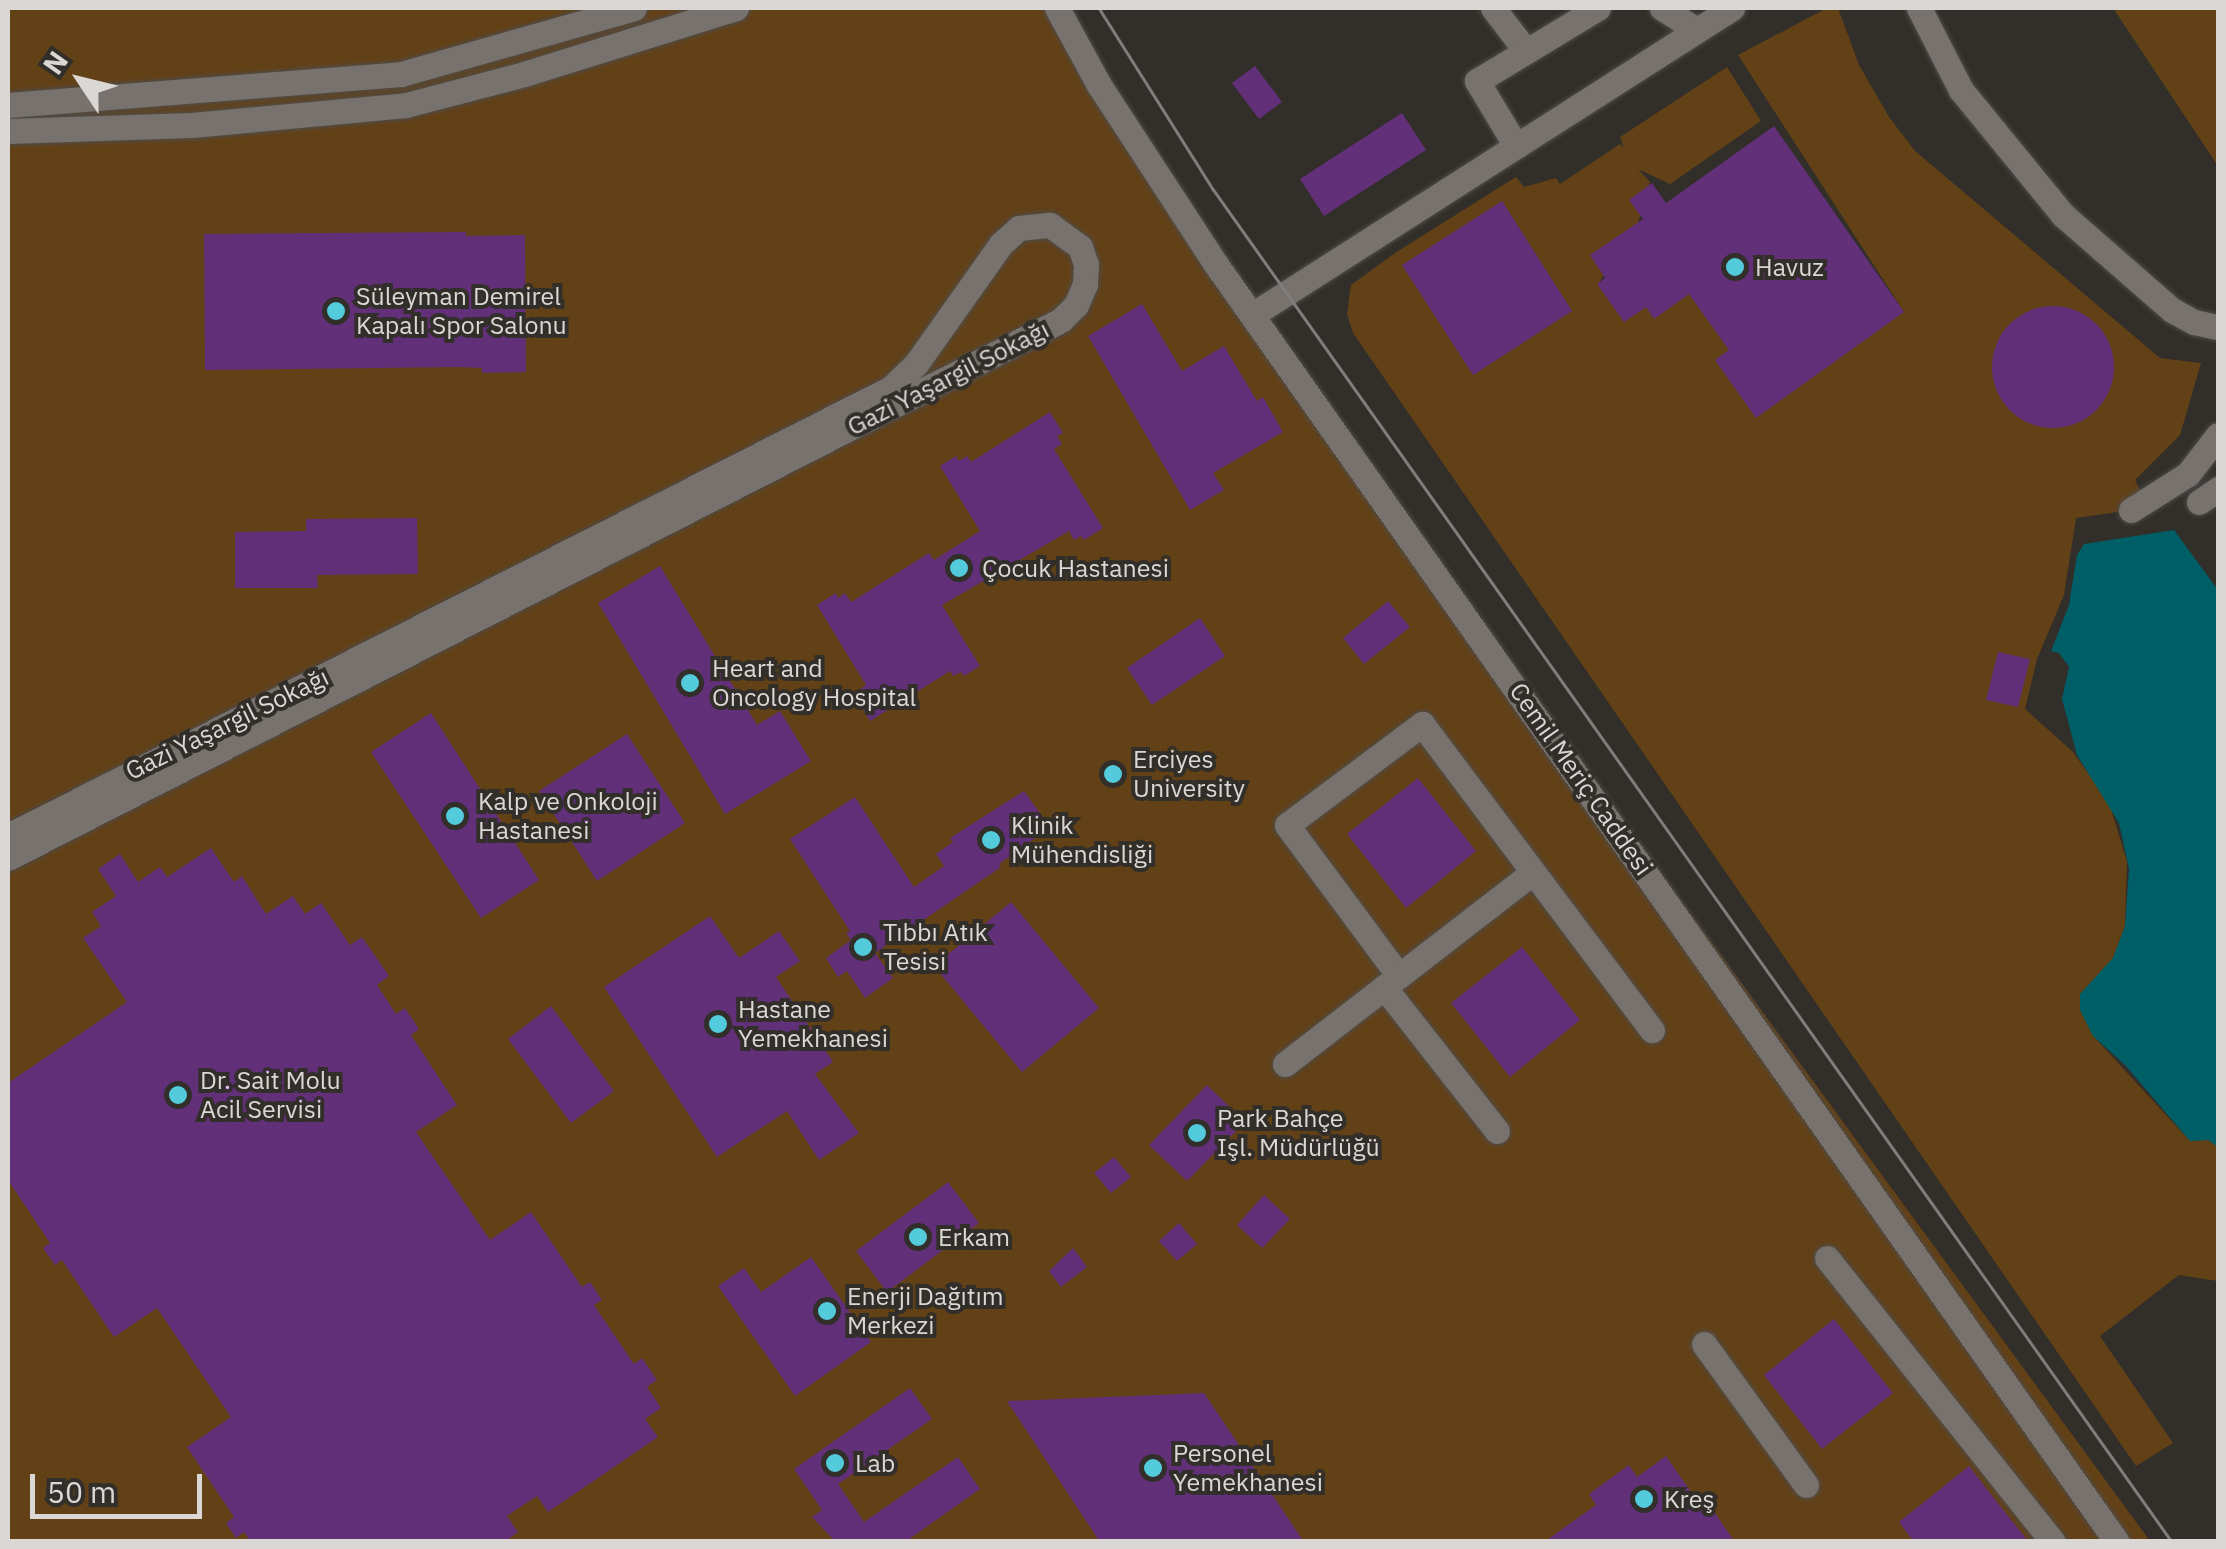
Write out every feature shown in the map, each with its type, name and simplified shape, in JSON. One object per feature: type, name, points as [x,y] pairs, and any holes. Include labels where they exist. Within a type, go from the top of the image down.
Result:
[{"type":"street","points":[[8,106],[401,74],[634,8]]},
{"type":"street","points":[[8,131],[192,125],[406,105],[524,74],[736,8]]},
{"type":"street","name":"Cemil Meriç Caddesi","points":[[1057,8],[1130,134],[1252,314],[2117,1542]]},
{"type":"street","points":[[1493,8],[1526,51]]},
{"type":"street","points":[[1516,146],[1477,81],[1598,8]]},
{"type":"street","points":[[1662,8],[1697,30]]},
{"type":"street","points":[[1252,314],[1732,8]]},
{"type":"street","points":[[1919,8],[1960,90],[2038,188],[2095,246],[2172,310],[2218,327]]},
{"type":"street","name":"Gazi Yaşargil Sokağı","points":[[8,836],[891,388],[916,364],[1001,244],[1019,228],[1050,225],[1080,247],[1086,264],[1085,284],[1076,305],[1061,320],[8,858]]},
{"type":"street","points":[[2131,510],[2188,474],[2218,435]]},
{"type":"street","points":[[1497,1131],[1286,825],[1422,724],[1652,1030]]},
{"type":"street","points":[[1286,1064],[1532,873]]},
{"type":"street","points":[[1827,1258],[2053,1542]]},
{"type":"street","points":[[1704,1344],[1806,1485]]},
{"type":"shaded area","name":"Erciyes University","points":[[8,8],[1054,8],[1198,241],[2150,1541],[8,1541]]},
{"type":"shaded area","points":[[1827,8],[1838,8],[1859,65],[1889,117],[1915,151],[2160,358],[2201,363],[2180,435],[2135,480],[2146,502],[2131,510],[2076,518],[2064,595],[2037,659],[2025,709],[2073,752],[2109,803],[2127,861],[2125,926],[2113,958],[2080,995],[2096,1039],[2190,1141],[2208,1140],[2218,1147],[2218,1281],[2179,1275],[2100,1336],[2173,1443],[2136,1466],[1353,333],[1347,314],[1351,285],[1395,253],[1516,177],[1524,187],[1556,178],[1560,184],[1620,144],[1624,148],[1620,137],[1727,67],[1761,121],[1670,184],[1638,169],[1650,182],[1637,226],[1598,284],[1646,307],[1653,318],[1689,294],[1729,350],[1715,360],[1756,417],[1904,312],[1738,55]],"holes":[[[1502,201],[1572,311],[1473,375]]]},
{"type":"shaded area","points":[[2113,8],[2218,8],[2218,166]]},
{"type":"water","points":[[2174,530],[2218,590],[2218,1147],[2208,1140],[2190,1141],[2125,1065],[2093,1036],[2080,1010],[2080,994],[2113,958],[2125,926],[2129,869],[2119,823],[2077,755],[2062,699],[2069,667],[2059,653],[2051,651],[2069,605],[2077,555],[2084,544]]},
{"type":"building","points":[[1255,66],[1282,102],[1259,119],[1232,83]]},
{"type":"building","points":[[1402,113],[1426,150],[1324,216],[1300,179]]},
{"type":"building","name":"Havuz","points":[[1774,126],[1904,312],[1756,418],[1715,360],[1729,350],[1689,294],[1654,319],[1646,307],[1624,322],[1597,284],[1605,278],[1590,255],[1643,219],[1629,200],[1652,183],[1666,203]]},
{"type":"building","points":[[1502,201],[1572,311],[1473,375],[1402,265]]},
{"type":"building","name":"Süleyman Demirel Kapalı Spor Salonu","points":[[466,232],[466,236],[525,235],[526,372],[482,373],[482,368],[458,367],[205,370],[204,234]]},
{"type":"building","points":[[1142,304],[1182,371],[1224,346],[1257,401],[1263,397],[1283,432],[1213,473],[1224,490],[1190,510],[1088,336]]},
{"type":"building","points":[[2053,306],[2076,311],[2096,324],[2109,344],[2114,367],[2109,390],[2096,410],[2076,423],[2053,428],[2030,423],[2010,410],[1997,390],[1992,367],[1997,344],[2010,324],[2030,311]]},
{"type":"building","name":"Çocuk Hastanesi","points":[[1050,412],[1063,433],[1057,436],[1062,444],[1054,449],[1103,528],[1084,540],[1081,536],[1074,540],[1069,531],[942,605],[980,666],[964,676],[961,672],[953,676],[950,671],[870,721],[858,701],[863,697],[859,690],[866,685],[817,605],[836,593],[838,598],[845,593],[851,602],[929,553],[934,560],[980,531],[940,466],[956,456],[959,461],[967,456],[971,462]]},
{"type":"building","points":[[417,518],[418,574],[317,575],[318,588],[235,588],[235,532],[306,531],[306,519]]},
{"type":"building","name":"Heart and Oncology Hospital","points":[[660,566],[757,725],[780,711],[811,761],[725,814],[598,603]]},
{"type":"building","points":[[1388,601],[1410,627],[1364,664],[1343,638]]},
{"type":"building","points":[[1200,618],[1225,656],[1152,705],[1127,668]]},
{"type":"building","points":[[1998,652],[2030,659],[2018,707],[1986,700]]},
{"type":"building","name":"Kalp ve Onkoloji Hastanesi","points":[[431,713],[539,880],[481,918],[371,752]]},
{"type":"building","points":[[627,734],[685,823],[597,881],[539,791]]},
{"type":"building","points":[[1418,778],[1476,851],[1406,908],[1347,834]]},
{"type":"building","points":[[1024,791],[1050,827],[999,864],[1001,867],[875,953],[893,978],[865,998],[847,971],[838,977],[826,958],[851,940],[846,933],[850,931],[790,839],[855,797],[914,887],[944,866],[936,854],[953,842],[950,838]]},
{"type":"building","points":[[211,848],[234,882],[242,876],[266,914],[293,896],[305,914],[321,903],[350,945],[362,937],[389,976],[377,985],[396,1014],[405,1008],[419,1029],[411,1035],[457,1105],[416,1132],[490,1240],[531,1212],[582,1287],[590,1282],[602,1300],[594,1305],[634,1364],[642,1358],[657,1380],[647,1387],[661,1408],[645,1419],[658,1437],[548,1512],[537,1496],[507,1516],[518,1532],[504,1542],[251,1542],[244,1532],[236,1538],[226,1523],[234,1517],[187,1447],[231,1417],[157,1308],[114,1337],[62,1260],[55,1265],[43,1248],[50,1243],[8,1180],[8,1083],[127,1002],[83,938],[101,926],[92,912],[116,896],[98,869],[120,854],[138,882],[160,867],[167,877]]},
{"type":"building","points":[[1011,902],[1099,1008],[1022,1072],[934,966]]},
{"type":"building","name":"Hastane Yemekhanesi","points":[[710,916],[739,958],[779,931],[800,961],[776,977],[833,1062],[815,1074],[859,1133],[819,1160],[787,1111],[717,1157],[604,987]]},
{"type":"building","points":[[1522,947],[1580,1020],[1510,1077],[1451,1003]]},
{"type":"building","points":[[551,1006],[614,1091],[571,1123],[508,1039]]},
{"type":"building","name":"Park Bahçe Işl. Müdürlüğü","points":[[1207,1085],[1245,1122],[1187,1181],[1149,1145]]},
{"type":"building","points":[[1114,1157],[1131,1177],[1111,1193],[1094,1173]]},
{"type":"building","name":"Erkam","points":[[948,1182],[979,1223],[887,1292],[856,1251]]},
{"type":"building","name":"Park Bahçe Işl. Müdürlüğü","points":[[1264,1195],[1290,1219],[1262,1248],[1237,1225]]},
{"type":"building","points":[[1179,1223],[1197,1244],[1177,1261],[1159,1241]]},
{"type":"building","points":[[1073,1248],[1087,1267],[1061,1287],[1049,1271]]},
{"type":"building","name":"Enerji Dağıtım Merkezi","points":[[811,1257],[871,1342],[795,1396],[718,1286],[744,1268],[761,1292]]},
{"type":"building","points":[[1834,1319],[1893,1393],[1822,1449],[1764,1375]]},
{"type":"building","name":"Lab","points":[[910,1388],[932,1419],[838,1484],[864,1522],[958,1457],[980,1489],[905,1542],[836,1542],[812,1517],[822,1510],[794,1469]]},
{"type":"building","name":"Personel Yemekhanesi","points":[[1204,1393],[1304,1542],[1100,1542],[1007,1401]]},
{"type":"building","name":"Kreş","points":[[1666,1456],[1702,1508],[1708,1503],[1735,1542],[1544,1542],[1596,1505],[1589,1494],[1629,1465],[1637,1477]]},
{"type":"building","points":[[1969,1466],[2029,1542],[1914,1542],[1899,1522]]},
{"type":"tram line","points":[[1099,8],[1213,189],[2172,1542]]},
{"type":"place","name":"Havuz","points":[[1735,267]]},
{"type":"place","name":"Süleyman Demirel Kapalı Spor Salonu","points":[[336,311]]},
{"type":"place","name":"Çocuk Hastanesi","points":[[959,568]]},
{"type":"place","name":"Heart and Oncology Hospital","points":[[690,683]]},
{"type":"place","name":"Erciyes University","points":[[1113,774]]},
{"type":"place","name":"Kalp ve Onkoloji Hastanesi","points":[[455,816]]},
{"type":"place","name":"Klinik Mühendisliği","points":[[991,840]]},
{"type":"place","name":"Tıbbı Atık Tesisi","points":[[863,947]]},
{"type":"place","name":"Hastane Yemekhanesi","points":[[718,1024]]},
{"type":"place","name":"Dr. Sait Molu Acil Servisi","points":[[178,1095]]},
{"type":"place","name":"Park Bahçe Işl. Müdürlüğü","points":[[1197,1133]]},
{"type":"place","name":"Erkam","points":[[918,1237]]},
{"type":"place","name":"Enerji Dağıtım Merkezi","points":[[827,1311]]},
{"type":"place","name":"Lab","points":[[835,1463]]},
{"type":"place","name":"Personel Yemekhanesi","points":[[1153,1468]]},
{"type":"place","name":"Kreş","points":[[1644,1499]]}]
